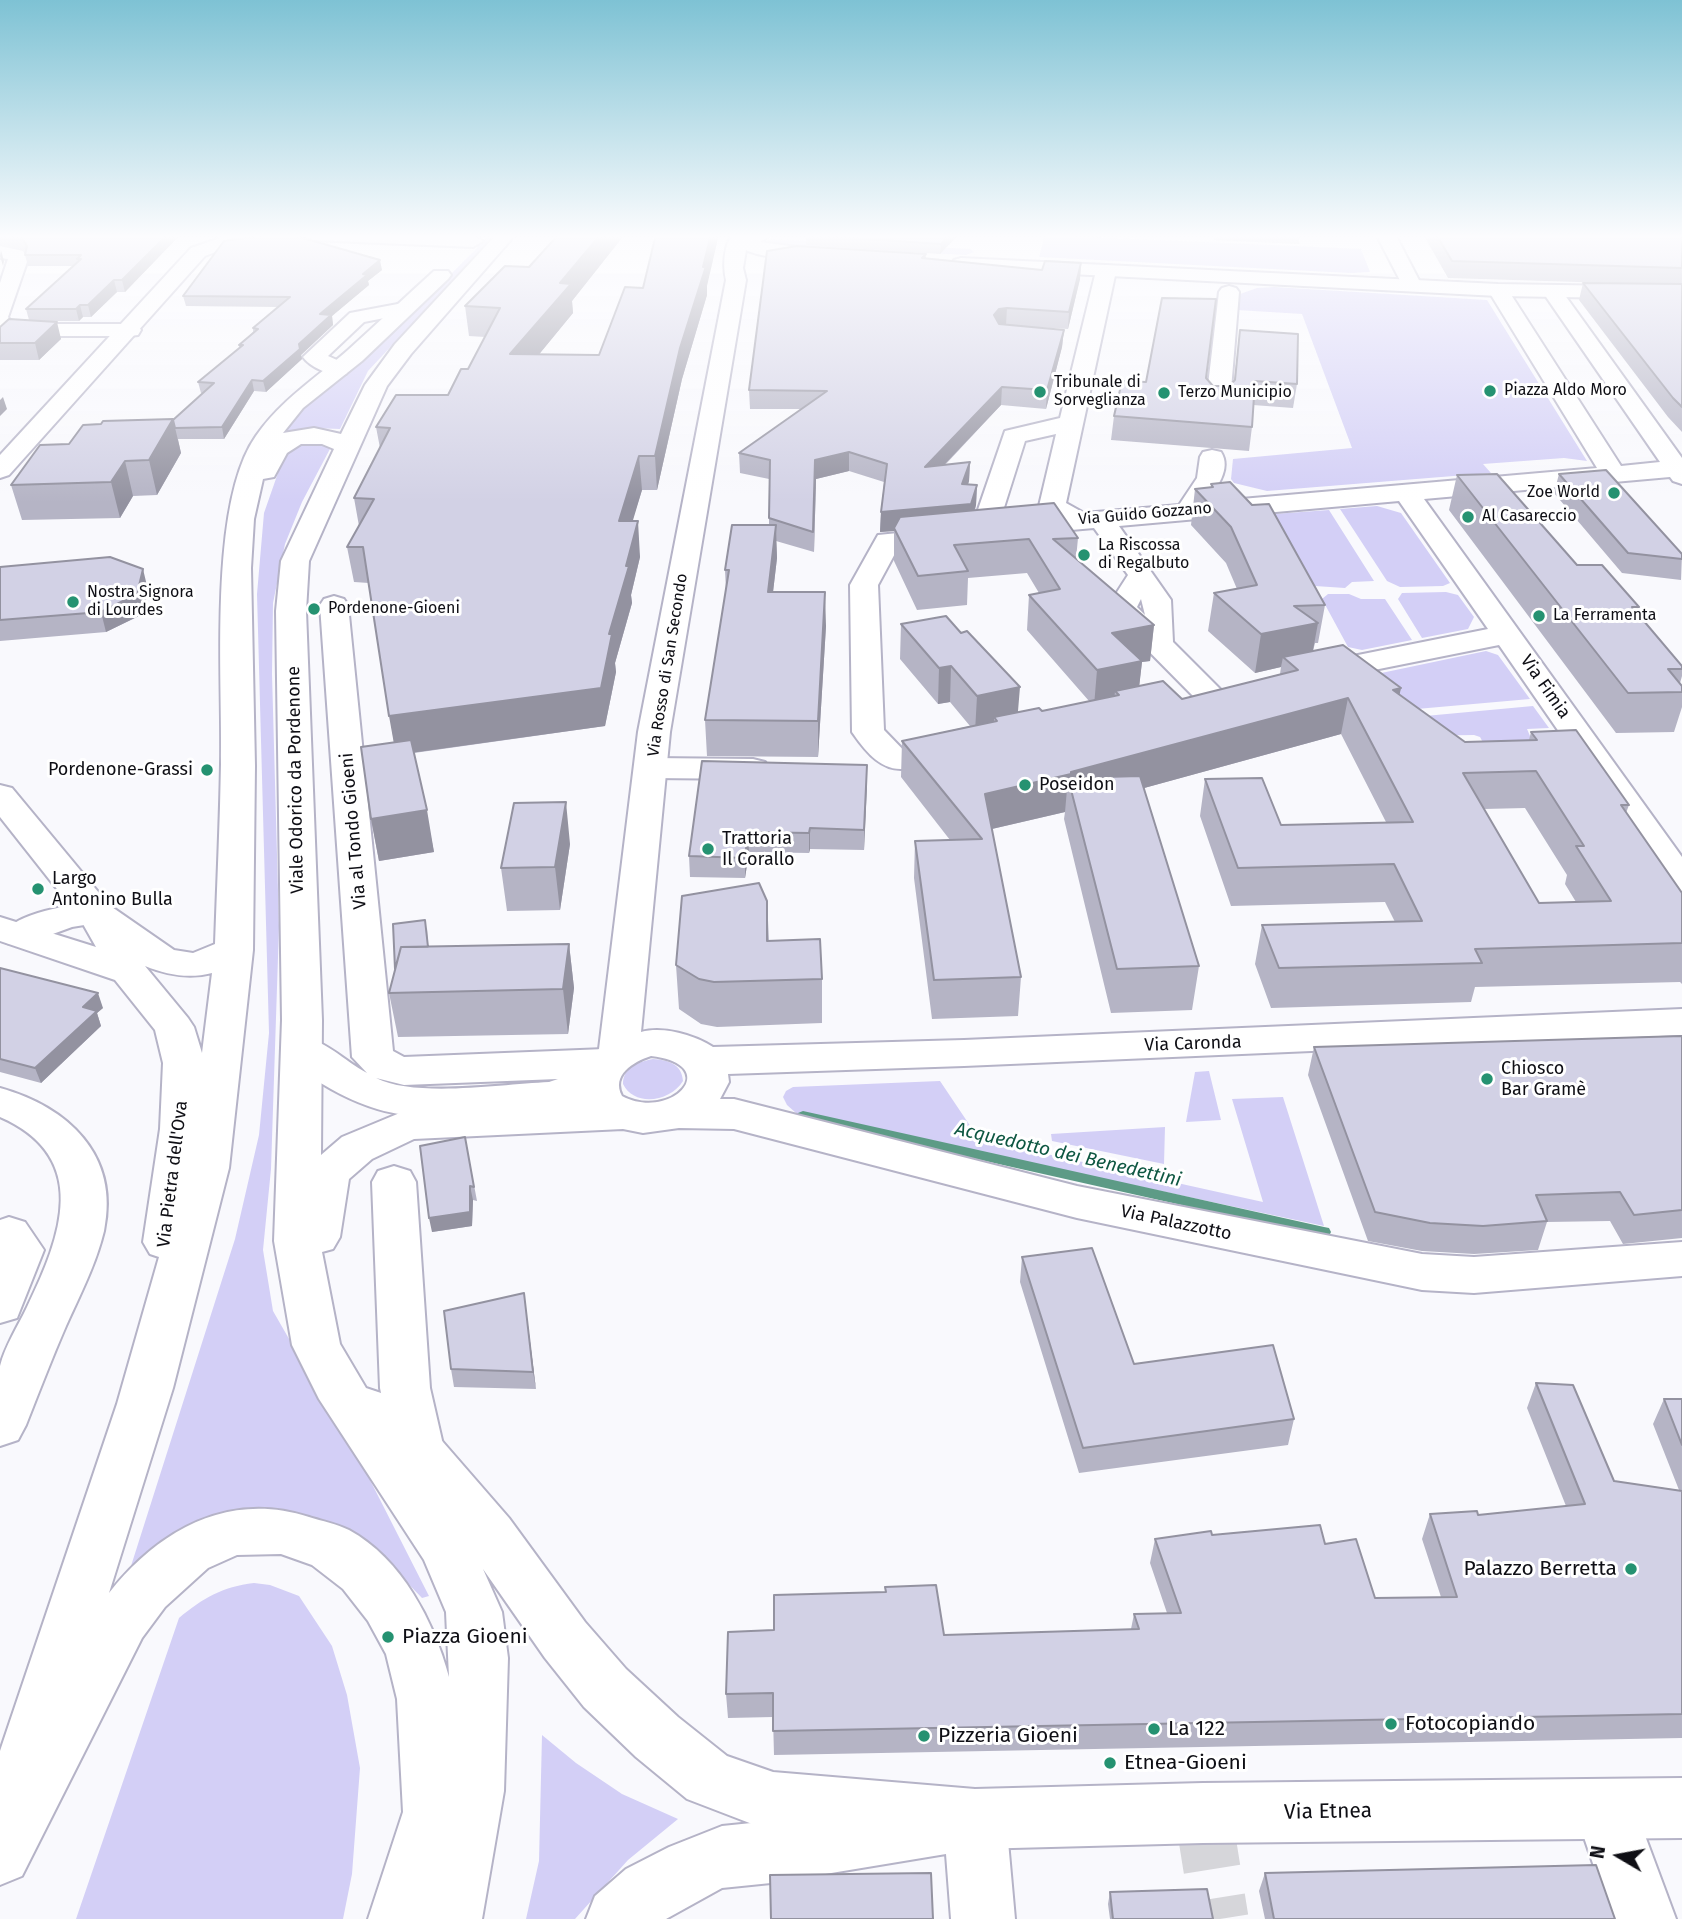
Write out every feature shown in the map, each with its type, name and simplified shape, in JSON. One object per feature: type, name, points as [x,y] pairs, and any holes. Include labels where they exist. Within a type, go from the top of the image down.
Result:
[{"type":"main road","points":[[1,324],[20,329],[130,330]]},
{"type":"main road","points":[[0,470],[136,324]]},
{"type":"main road","points":[[0,1843],[145,1395],[207,1168],[234,950],[238,766],[237,568],[241,519],[254,462],[266,439],[295,404],[387,324]]},
{"type":"main road","name":"Viale Odorico da Pordenone","points":[[428,324],[385,371],[346,448],[295,561],[291,611],[302,1049],[297,1241],[316,1345],[337,1385],[446,1547],[474,1612],[479,1658],[474,1791],[450,1919]]},
{"type":"main road","name":"Via Rosso di San Secondo","points":[[607,1063],[654,732],[728,324]]},
{"type":"main road","points":[[1095,324],[1053,492],[1052,506],[1089,519],[1141,576],[1139,584],[1123,607],[1132,620],[1222,691],[1168,702]]},
{"type":"main road","points":[[1218,402],[1226,324]]},
{"type":"main road","points":[[1519,324],[1613,473]]},
{"type":"main road","points":[[1575,324],[1680,471]]},
{"type":"main road","points":[[1066,338],[1092,340]]},
{"type":"main road","points":[[983,533],[1014,436],[1072,424]]},
{"type":"main road","points":[[241,519],[277,449],[284,442],[323,436],[344,443],[346,448]]},
{"type":"main road","points":[[1188,510],[1211,468],[1253,504]]},
{"type":"main road","name":"Via Guido Gozzano","points":[[858,770],[911,758],[869,732],[864,585],[888,541],[1253,504],[1613,473],[1680,471]]},
{"type":"main road","name":"Via Fimia","points":[[1406,492],[1682,883]]},
{"type":"main road","name":"Via al Tondo Gioeni","points":[[334,605],[373,1057],[387,1067],[404,1071],[607,1063]]},
{"type":"main road","points":[[1290,677],[1508,634]]},
{"type":"main road","points":[[651,768],[780,769]]},
{"type":"main road","points":[[0,794],[96,913],[160,958],[193,965],[208,962],[234,950]]},
{"type":"main road","points":[[10,932],[64,916],[96,913]]},
{"type":"main road","name":"Via Pietra dell'Ova","points":[[96,913],[129,971],[173,1027],[184,1063],[182,1129],[145,1395]]},
{"type":"main road","points":[[10,932],[129,971]]},
{"type":"main road","name":"Via Caronda","points":[[704,1061],[964,1053],[1682,1022]]},
{"type":"main road","points":[[302,1049],[334,1073],[377,1096],[414,1103],[554,1096],[586,1083],[607,1063],[634,1046],[666,1043],[681,1046],[704,1061],[710,1076],[706,1091],[692,1105],[677,1113],[641,1118],[614,1110],[599,1095],[596,1084],[607,1063]]},
{"type":"main road","points":[[0,1102],[19,1107],[45,1122],[71,1149],[83,1178],[86,1206],[73,1260],[20,1324],[0,1425]]},
{"type":"main road","name":"Via Palazzotto","points":[[677,1113],[734,1114],[1077,1202],[1422,1272],[1474,1275],[1682,1259]]},
{"type":"main road","points":[[306,1297],[328,1173],[357,1148],[407,1125],[625,1114]]},
{"type":"main road","points":[[394,1182],[405,1388],[418,1449]]},
{"type":"main road","points":[[0,1240],[9,1234],[21,1250],[0,1305]]},
{"type":"main road","points":[[337,1385],[418,1449],[490,1535],[565,1640],[605,1688],[657,1737],[708,1778],[773,1802],[975,1819]]},
{"type":"main road","points":[[0,1854],[122,1620],[145,1590],[189,1551],[233,1532],[281,1531],[330,1547],[362,1572],[388,1603],[414,1649],[426,1699],[441,1919]]},
{"type":"main road","points":[[400,1919],[479,1658]]},
{"type":"main road","name":"Via Etnea","points":[[975,1819],[1203,1813],[1606,1811],[1682,1808]]},
{"type":"main road","points":[[1606,1811],[1644,1919]]},
{"type":"main road","points":[[618,1919],[649,1892],[691,1869],[722,1857],[771,1852],[975,1819]]},
{"type":"main road","points":[[975,1819],[983,1919]]},
{"type":"shaded area","points":[[401,324],[412,324],[368,371],[340,429],[311,428],[283,434],[305,407],[368,357]]},
{"type":"shaded area","points":[[1306,324],[1502,324],[1587,461],[1564,458],[1483,464],[1491,473],[1267,491],[1234,483],[1231,479],[1233,459],[1352,448]]},
{"type":"shaded area","points":[[313,440],[331,447],[302,502],[285,544],[273,603],[272,674],[279,927],[271,1169],[263,1250],[273,1311],[370,1480],[429,1596],[422,1598],[369,1543],[333,1523],[287,1511],[236,1514],[190,1525],[161,1542],[131,1566],[235,1239],[259,1135],[269,1033],[257,594],[264,513],[286,450]]},
{"type":"shaded area","points":[[1377,506],[1401,513],[1450,583],[1443,586],[1400,587],[1387,581],[1340,509]]},
{"type":"shaded area","points":[[1329,510],[1374,581],[1352,582],[1345,588],[1315,586],[1274,514]]},
{"type":"shaded area","points":[[1446,592],[1458,595],[1474,617],[1468,629],[1422,638],[1398,599],[1402,593]]},
{"type":"shaded area","points":[[1328,594],[1385,599],[1412,640],[1362,650],[1348,647],[1322,599]]},
{"type":"shaded area","points":[[1486,651],[1498,655],[1530,699],[1394,711],[1367,676]]},
{"type":"shaded area","points":[[1533,706],[1549,728],[1527,729],[1530,736],[1567,756],[1486,748],[1480,737],[1474,735],[1405,736],[1393,719]]},
{"type":"shaded area","points":[[653,1059],[673,1064],[680,1071],[683,1081],[662,1097],[644,1099],[629,1092],[623,1084],[624,1078],[629,1069]]},
{"type":"shaded area","points":[[1209,1071],[1221,1120],[1186,1122],[1195,1072]]},
{"type":"shaded area","points":[[940,1081],[979,1139],[1263,1202],[1232,1099],[1283,1097],[1324,1226],[796,1113],[783,1097],[786,1091],[793,1087]]},
{"type":"shaded area","points":[[1165,1127],[1164,1164],[1052,1141],[1051,1134]]},
{"type":"shaded area","points":[[254,1583],[270,1585],[299,1596],[332,1646],[347,1695],[360,1768],[352,1874],[343,1919],[76,1919],[179,1618],[214,1594]]},
{"type":"shaded area","points":[[542,1735],[576,1763],[622,1794],[678,1819],[628,1860],[575,1919],[526,1919],[539,1861]]},
{"type":"building","points":[[4,324],[55,324],[35,343],[0,343],[0,327]]},
{"type":"building","points":[[258,324],[322,324],[299,344],[300,349],[263,381],[252,380],[222,427],[175,428],[173,420],[214,383],[198,382],[243,345],[239,345],[258,329],[253,328]]},
{"type":"building","points":[[492,324],[537,324],[510,354],[599,355],[611,324],[688,324],[655,456],[639,456],[619,521],[638,521],[626,566],[629,566],[609,634],[612,634],[601,688],[389,716],[363,547],[347,547],[374,499],[354,498],[390,428],[376,427],[396,395],[448,395],[461,369],[468,369]]},
{"type":"building","points":[[758,324],[999,324],[1064,330],[1047,390],[1002,387],[925,467],[970,462],[962,484],[977,485],[971,504],[881,512],[887,464],[849,452],[815,460],[813,532],[769,518],[770,460],[739,453],[827,391],[749,390]]},
{"type":"building","points":[[1157,324],[1213,324],[1206,378],[1213,386],[1229,386],[1235,380],[1240,330],[1298,334],[1297,384],[1255,381],[1252,427],[1114,416],[1122,381],[1146,382]]},
{"type":"building","points":[[1615,324],[1682,324],[1682,407]]},
{"type":"building","points":[[173,419],[149,460],[125,461],[111,482],[11,485],[40,445],[69,444],[83,425],[101,424],[103,421]]},
{"type":"building","points":[[1606,470],[1682,554],[1682,559],[1628,553],[1559,474]]},
{"type":"building","points":[[1497,474],[1577,565],[1602,565],[1639,607],[1632,607],[1682,666],[1682,669],[1668,669],[1682,686],[1682,692],[1628,693],[1457,475]]},
{"type":"building","points":[[1230,482],[1252,505],[1269,504],[1325,605],[1294,606],[1318,623],[1261,634],[1214,593],[1257,585],[1231,527],[1195,489]]},
{"type":"building","points":[[1054,503],[1078,538],[1053,539],[1154,625],[1112,633],[1142,661],[1097,670],[1029,595],[1060,589],[1029,539],[954,545],[968,571],[918,576],[894,528],[900,517]]},
{"type":"building","points":[[732,525],[776,525],[768,592],[825,592],[818,721],[705,720],[729,570],[725,570]]},
{"type":"building","points":[[110,557],[143,569],[137,594],[101,612],[0,620],[0,567]]},
{"type":"building","points":[[946,616],[961,633],[967,631],[1020,687],[977,696],[951,666],[939,668],[901,624]]},
{"type":"building","points":[[1343,645],[1401,688],[1393,690],[1465,742],[1537,740],[1531,732],[1576,730],[1629,805],[1621,805],[1682,893],[1682,943],[1475,949],[1482,963],[1279,968],[1262,925],[1422,921],[1394,864],[1238,868],[1205,779],[1262,778],[1281,825],[1413,822],[1348,698],[1071,774],[985,794],[1021,977],[934,980],[915,841],[982,839],[902,741],[997,721],[994,717],[1039,708],[1042,711],[1119,695],[1115,691],[1163,681],[1182,699],[1298,670],[1283,657]],"holes":[[[1536,771],[1584,846],[1576,846],[1611,901],[1539,903],[1463,773]]]},
{"type":"building","points":[[411,740],[427,810],[371,819],[361,747]]},
{"type":"building","points":[[702,761],[867,765],[864,830],[810,828],[809,833],[748,832],[745,858],[689,856]]},
{"type":"building","points":[[1140,776],[1199,966],[1117,969],[1068,778]]},
{"type":"building","points":[[566,802],[555,867],[501,868],[514,803]]},
{"type":"building","points":[[759,883],[767,901],[767,941],[820,939],[822,979],[714,982],[699,979],[676,965],[682,896]]},
{"type":"building","points":[[425,920],[428,947],[401,947],[395,969],[393,924]]},
{"type":"building","points":[[569,944],[563,989],[389,993],[401,947]]},
{"type":"building","points":[[0,968],[98,993],[83,1007],[97,1011],[35,1068],[0,1059]]},
{"type":"building","points":[[1682,1036],[1682,1210],[1634,1215],[1620,1192],[1536,1195],[1547,1221],[1483,1226],[1430,1223],[1375,1212],[1314,1047]]},
{"type":"building","points":[[465,1137],[474,1187],[470,1186],[470,1212],[429,1218],[420,1146]]},
{"type":"building","points":[[1092,1248],[1134,1364],[1273,1345],[1294,1419],[1083,1448],[1022,1257]]},
{"type":"building","points":[[524,1293],[533,1372],[451,1369],[444,1311]]},
{"type":"building","points":[[1536,1383],[1573,1385],[1614,1481],[1682,1491],[1682,1714],[773,1731],[773,1693],[726,1694],[728,1632],[774,1630],[774,1595],[886,1592],[885,1587],[936,1585],[944,1635],[1139,1629],[1134,1614],[1181,1613],[1155,1539],[1211,1531],[1212,1535],[1320,1525],[1325,1544],[1356,1539],[1375,1598],[1457,1597],[1430,1514],[1477,1511],[1478,1515],[1585,1504]]},
{"type":"building","points":[[1664,1399],[1682,1399],[1682,1445]]},
{"type":"building","points":[[1596,1865],[1615,1919],[1274,1919],[1265,1873]]},
{"type":"building","points":[[931,1873],[933,1919],[771,1919],[770,1875]]},
{"type":"building","points":[[1207,1889],[1213,1919],[1113,1919],[1110,1892]]},
{"type":"waterway","name":"Acquedotto dei Benedettini","points":[[803,1116],[1324,1232]]},
{"type":"tunnel","points":[[1203,1813],[1220,1919]]},
{"type":"place","name":"Piazza Aldo Moro","points":[[1490,391]]},
{"type":"place","name":"Tribunale di Sorveglianza","points":[[1040,392]]},
{"type":"place","name":"Terzo Municipio","points":[[1164,393]]},
{"type":"place","name":"Zoe World","points":[[1614,493]]},
{"type":"place","name":"Al Casareccio","points":[[1468,517]]},
{"type":"place","name":"La Riscossa di Regalbuto","points":[[1084,555]]},
{"type":"place","name":"Nostra Signora di Lourdes","points":[[73,602]]},
{"type":"place","name":"Pordenone-Gioeni","points":[[314,609]]},
{"type":"place","name":"La Ferramenta","points":[[1539,616]]},
{"type":"place","name":"Pordenone-Grassi","points":[[207,770]]},
{"type":"place","name":"Poseidon","points":[[1025,785]]},
{"type":"place","name":"Trattoria Il Corallo","points":[[708,849]]},
{"type":"place","name":"Largo Antonino Bulla","points":[[38,889]]},
{"type":"place","name":"Chiosco Bar Gramè","points":[[1487,1079]]},
{"type":"place","name":"Palazzo Berretta","points":[[1631,1569]]},
{"type":"place","name":"Piazza Gioeni","points":[[388,1637]]},
{"type":"place","name":"Fotocopiando","points":[[1391,1724]]},
{"type":"place","name":"La 122","points":[[1154,1729]]},
{"type":"place","name":"Pizzeria Gioeni","points":[[924,1736]]},
{"type":"place","name":"Etnea-Gioeni","points":[[1110,1763]]}]
